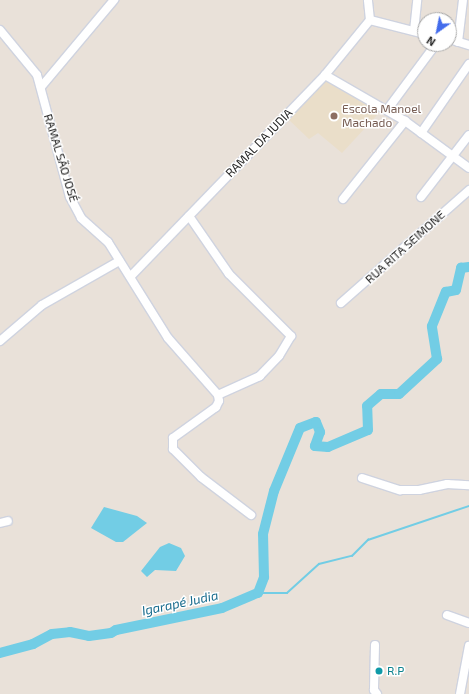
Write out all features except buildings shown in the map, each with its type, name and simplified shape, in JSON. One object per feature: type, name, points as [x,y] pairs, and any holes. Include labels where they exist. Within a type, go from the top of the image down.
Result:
[{"type":"street","points":[[41,87],[114,0]]},
{"type":"street","points":[[368,0],[370,20],[417,32]]},
{"type":"street","points":[[414,31],[417,0]]},
{"type":"street","points":[[463,0],[458,42],[469,45]]},
{"type":"street","name":"RAMAL DA JUDIA","points":[[130,276],[325,75],[370,20]]},
{"type":"street","name":"RAMAL SÃO JOSÉ","points":[[0,30],[33,67],[41,87],[70,197],[81,218],[108,242],[168,338],[218,395]]},
{"type":"street","points":[[387,110],[430,52]]},
{"type":"street","points":[[421,133],[469,64]]},
{"type":"street","points":[[325,75],[405,121],[469,168]]},
{"type":"street","points":[[343,199],[405,121]]},
{"type":"street","points":[[421,197],[454,157],[469,135]]},
{"type":"street","name":"RUA RITA SEIMONE","points":[[341,303],[469,190]]},
{"type":"street","points":[[189,216],[229,274],[289,334],[291,338],[260,376],[218,395],[218,404],[213,410],[173,438],[173,449],[200,477],[251,515]]},
{"type":"street","points":[[0,341],[42,305],[119,261]]},
{"type":"street","points":[[362,478],[400,490],[420,490],[447,484],[469,485]]},
{"type":"street","points":[[447,614],[469,623]]},
{"type":"street","points":[[375,645],[374,690],[377,694]]},
{"type":"street","points":[[460,694],[469,646]]},
{"type":"shaded area","name":"Escola Manoel Machado","points":[[326,78],[379,113],[342,153],[318,133],[309,139],[288,119]]},
{"type":"water","points":[[104,507],[137,516],[147,523],[123,542],[116,542],[91,528]]},
{"type":"water","points":[[169,543],[181,548],[185,556],[176,571],[155,570],[147,577],[141,571],[160,547]]},
{"type":"waterway","name":"Igarapé Judia","points":[[0,653],[33,644],[52,634],[70,632],[89,636],[111,633],[116,630],[222,608],[258,593],[264,577],[263,534],[274,491],[300,428],[316,422],[320,432],[315,446],[328,447],[368,430],[367,406],[381,394],[399,394],[437,359],[432,326],[446,292],[456,290],[461,268],[469,267]]},
{"type":"waterway","points":[[258,593],[287,593],[319,564],[352,556],[368,540],[469,506]]},
{"type":"place","name":"Escola Manoel Machado","points":[[334,116]]},
{"type":"place","name":"R.P","points":[[379,671]]}]
